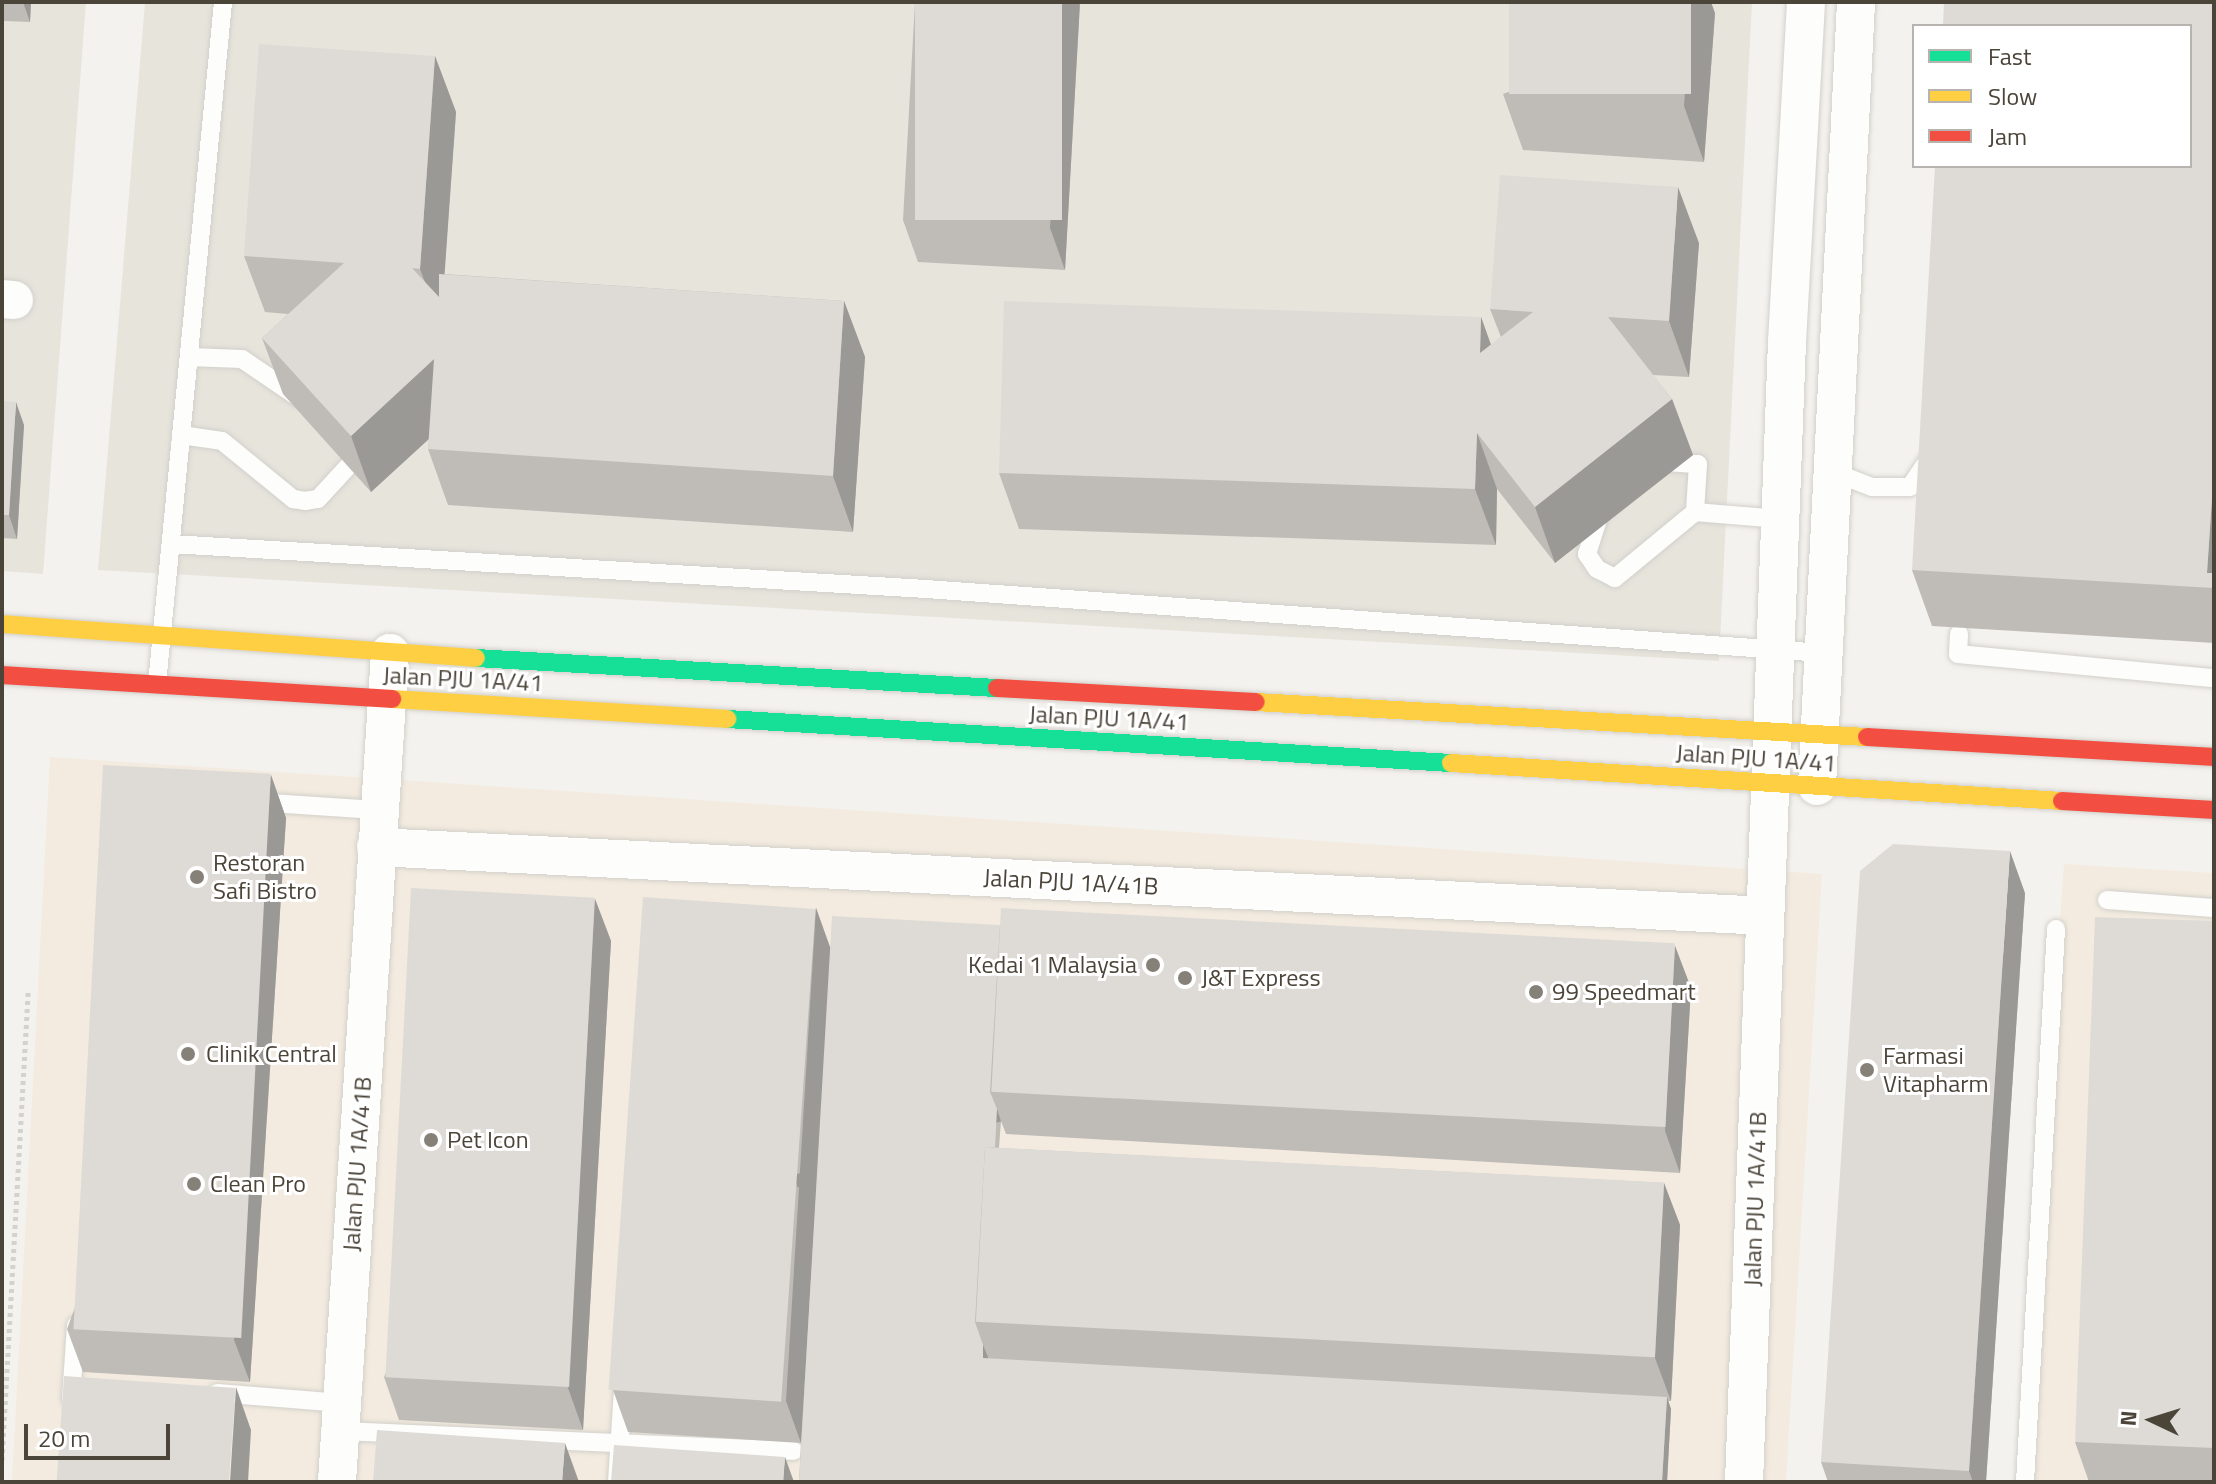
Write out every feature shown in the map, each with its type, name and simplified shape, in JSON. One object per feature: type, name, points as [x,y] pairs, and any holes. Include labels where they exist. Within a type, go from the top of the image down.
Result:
[{"type":"street","name":"Jalan PJU 1A/41B","points":[[1744,1476],[1780,519],[1806,2]]},
{"type":"street","points":[[1817,786],[1856,2]]},
{"type":"street","name":"Jalan PJU 1A/41","points":[[2,624],[390,653],[2214,757]]},
{"type":"street","name":"Jalan PJU 1A/41B","points":[[337,1482],[390,653]]},
{"type":"street","name":"Jalan PJU 1A/41","points":[[2,675],[2214,810]]},
{"type":"street","name":"Jalan PJU 1A/41B","points":[[376,847],[1765,916]]},
{"type":"lane","points":[[157,684],[223,2]]},
{"type":"lane","points":[[189,357],[242,359],[312,408]]},
{"type":"lane","points":[[1833,472],[1872,487],[1910,487],[1928,464],[1929,433]]},
{"type":"lane","points":[[181,435],[222,441],[293,499],[305,501],[318,499],[353,461],[357,443],[346,434]]},
{"type":"lane","points":[[1695,512],[1698,464],[1651,464],[1600,513],[1587,554],[1597,569],[1615,578],[1695,512],[1780,519]]},
{"type":"lane","points":[[171,544],[926,589],[1824,653]]},
{"type":"lane","points":[[1959,634],[1958,654],[2214,678]]},
{"type":"lane","points":[[242,801],[379,810]]},
{"type":"lane","points":[[2107,900],[2214,908]]},
{"type":"lane","points":[[2025,1482],[2056,929]]},
{"type":"lane","points":[[70,1425],[80,1383],[77,1303]]},
{"type":"lane","points":[[617,1482],[624,1364]]},
{"type":"lane","points":[[199,1392],[341,1417],[619,1441],[794,1451]]},
{"type":"path","points":[[2,1460],[28,990]]},
{"type":"shaded area","points":[[2,2],[86,2],[43,574],[2,571]]},
{"type":"shaded area","points":[[145,2],[1752,2],[1719,661],[98,570]]},
{"type":"shaded area","points":[[50,757],[1822,874],[1786,1482],[12,1482]]},
{"type":"shaded area","points":[[2064,864],[2214,873],[2214,1482],[2020,1482]]},
{"type":"building","points":[[915,2],[1062,2],[1062,220],[915,220]]},
{"type":"building","points":[[1509,2],[1691,2],[1691,94],[1509,94]]},
{"type":"building","points":[[1944,2],[2214,2],[2214,498],[2207,573],[2214,573],[2214,588],[1912,570],[1935,168],[2192,168],[2192,24],[1943,24]]},
{"type":"building","points":[[259,44],[435,56],[420,269],[412,268],[439,297],[439,274],[844,301],[833,476],[428,449],[434,359],[351,436],[262,338],[344,263],[244,256]]},
{"type":"building","points":[[1500,175],[1678,187],[1669,321],[1608,317],[1672,399],[1535,507],[1477,433],[1475,489],[999,473],[1004,301],[1481,317],[1480,353],[1533,312],[1490,309]]},
{"type":"building","points":[[2,401],[16,402],[9,515],[2,515]]},
{"type":"building","points":[[103,765],[271,774],[241,1338],[73,1329]]},
{"type":"building","points":[[1893,844],[2010,851],[1969,1471],[1821,1462],[1860,871]]},
{"type":"building","points":[[411,888],[595,898],[569,1387],[385,1377]]},
{"type":"building","points":[[643,897],[816,909],[781,1402],[609,1390]]},
{"type":"building","points":[[1001,908],[1675,943],[1665,1127],[991,1092]]},
{"type":"building","points":[[832,916],[1000,925],[990,1092],[997,1109],[995,1147],[985,1147],[975,1322],[983,1345],[983,1358],[1667,1397],[1662,1482],[799,1482]]},
{"type":"building","points":[[2095,917],[2214,921],[2214,1448],[2075,1442]]},
{"type":"building","points":[[985,1147],[1664,1183],[1655,1357],[976,1322]]},
{"type":"building","points":[[64,1376],[236,1388],[229,1482],[57,1482]]},
{"type":"building","points":[[377,1430],[565,1443],[562,1482],[373,1482]]},
{"type":"building","points":[[614,1445],[785,1457],[783,1482],[611,1482]]},
{"type":"traffic: fast","points":[[476,658],[997,688]]},
{"type":"traffic: fast","points":[[727,719],[1451,763]]},
{"type":"traffic: slow","points":[[2,624],[476,658]]},
{"type":"traffic: slow","points":[[392,699],[727,719]]},
{"type":"traffic: slow","points":[[1256,702],[1867,737]]},
{"type":"traffic: slow","points":[[1451,763],[2062,801]]},
{"type":"traffic: jam","points":[[2,675],[392,699]]},
{"type":"traffic: jam","points":[[997,688],[1256,702]]},
{"type":"traffic: jam","points":[[1867,737],[2214,757]]},
{"type":"traffic: jam","points":[[2062,801],[2214,810]]},
{"type":"place","name":"Restoran Safi Bistro","points":[[197,877]]},
{"type":"place","name":"Kedai 1 Malaysia","points":[[1153,965]]},
{"type":"place","name":"J&T Express","points":[[1185,978]]},
{"type":"place","name":"99 Speedmart","points":[[1536,992]]},
{"type":"place","name":"Clinik Central","points":[[188,1054]]},
{"type":"place","name":"Farmasi Vitapharm","points":[[1867,1070]]},
{"type":"place","name":"Pet Icon","points":[[431,1140]]},
{"type":"place","name":"Clean Pro","points":[[194,1184]]}]
